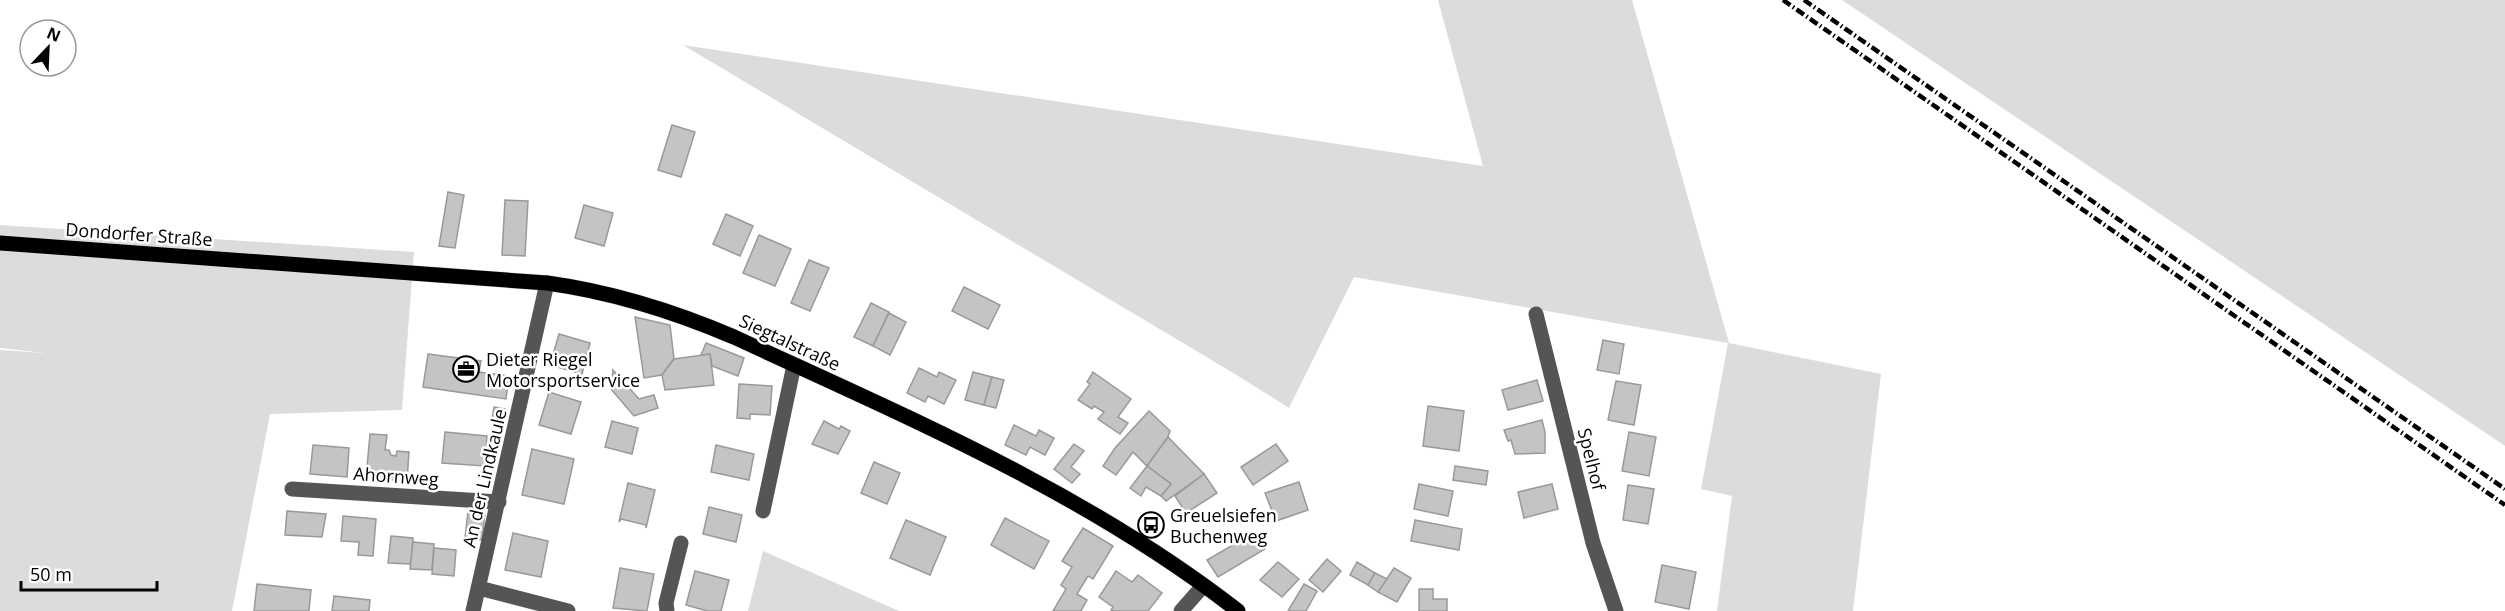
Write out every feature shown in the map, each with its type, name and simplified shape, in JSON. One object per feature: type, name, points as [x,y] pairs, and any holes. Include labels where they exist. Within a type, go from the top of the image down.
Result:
[{"type":"main road","name":"Dondorfer Straße","points":[[0,243],[275,263]]},
{"type":"main road","name":"Siegtalstraße","points":[[275,263],[547,283],[604,292],[681,315],[794,365],[1056,492],[1121,529],[1238,611]]},
{"type":"street","name":"An der Lindkaule","points":[[473,611],[547,283]]},
{"type":"street","name":"Spelhof","points":[[1536,314],[1593,543],[1616,611]]},
{"type":"street","points":[[764,511],[794,365]]},
{"type":"street","name":"Ahornweg","points":[[292,489],[499,502]]},
{"type":"street","points":[[667,611],[666,603],[681,543]]},
{"type":"street","points":[[1181,611],[1203,586]]},
{"type":"street","points":[[479,588],[568,611]]},
{"type":"shaded area","points":[[1438,0],[1632,0],[1729,343],[1881,374],[1853,611],[1717,611],[1732,496],[1701,489],[1728,343],[1354,277],[1289,408],[683,45],[1483,166]]},
{"type":"shaded area","points":[[1842,0],[2505,0],[2505,446]]},
{"type":"shaded area","points":[[0,225],[414,252],[402,410],[270,414],[232,611],[0,611],[0,350],[45,353],[0,348]]},
{"type":"shaded area","points":[[763,551],[899,611],[748,611]]},
{"type":"building","points":[[672,125],[695,132],[681,177],[658,170]]},
{"type":"building","points":[[448,192],[464,195],[455,248],[439,246]]},
{"type":"building","points":[[505,200],[528,201],[525,256],[502,255]]},
{"type":"building","points":[[584,205],[613,213],[604,246],[575,238]]},
{"type":"building","points":[[726,214],[753,226],[740,256],[713,244]]},
{"type":"building","points":[[759,235],[791,249],[775,286],[743,273]]},
{"type":"building","points":[[809,260],[829,268],[810,311],[791,303]]},
{"type":"building","points":[[964,287],[1000,305],[988,329],[952,311]]},
{"type":"building","points":[[871,303],[889,312],[873,346],[854,337]]},
{"type":"building","points":[[889,313],[906,322],[890,355],[873,346]]},
{"type":"building","points":[[635,317],[670,325],[674,359],[662,375],[644,378]]},
{"type":"building","points":[[559,334],[590,343],[582,374],[550,365]]},
{"type":"building","points":[[1603,340],[1624,344],[1619,374],[1597,370]]},
{"type":"building","points":[[706,343],[744,358],[738,376],[712,366],[710,354],[701,355]]},
{"type":"building","points":[[428,354],[481,361],[479,372],[509,376],[506,399],[423,387]]},
{"type":"building","points":[[710,354],[714,385],[665,390],[662,375],[674,359]]},
{"type":"building","points":[[919,368],[937,377],[939,372],[956,380],[944,404],[928,396],[925,402],[907,393]]},
{"type":"building","points":[[613,370],[639,399],[654,395],[658,408],[634,416],[611,389]]},
{"type":"building","points":[[973,372],[992,377],[984,405],[965,400]]},
{"type":"building","points":[[1093,372],[1131,399],[1118,417],[1128,423],[1120,434],[1098,419],[1104,412],[1094,406],[1092,409],[1078,400],[1090,384],[1087,382]]},
{"type":"building","points":[[992,377],[1004,380],[996,408],[984,405]]},
{"type":"building","points":[[1537,380],[1543,401],[1508,410],[1502,390]]},
{"type":"building","points":[[1616,381],[1641,385],[1634,425],[1608,420]]},
{"type":"building","points":[[739,384],[772,386],[770,415],[750,414],[750,419],[737,418]]},
{"type":"building","points":[[549,392],[581,402],[571,434],[539,425]]},
{"type":"building","points":[[1428,406],[1464,411],[1459,451],[1423,446]]},
{"type":"building","points":[[494,407],[505,409],[502,420],[492,418]]},
{"type":"building","points":[[1149,411],[1170,431],[1168,437],[1147,466],[1133,452],[1116,475],[1103,466],[1115,448]]},
{"type":"building","points":[[1542,420],[1545,432],[1545,453],[1515,454],[1511,440],[1508,441],[1504,430]]},
{"type":"building","points":[[612,421],[638,428],[632,454],[605,447]]},
{"type":"building","points":[[824,421],[839,429],[841,426],[850,431],[838,454],[812,444]]},
{"type":"building","points":[[1014,425],[1036,436],[1039,430],[1054,438],[1045,455],[1030,447],[1026,455],[1005,445]]},
{"type":"building","points":[[445,432],[487,436],[485,466],[442,463]]},
{"type":"building","points":[[1629,432],[1656,437],[1649,476],[1622,471]]},
{"type":"building","points":[[370,434],[387,435],[385,450],[389,450],[391,455],[396,456],[397,451],[409,452],[407,481],[366,478]]},
{"type":"building","points":[[1168,437],[1204,474],[1166,501],[1161,496],[1171,484],[1147,466]]},
{"type":"building","points":[[1074,444],[1084,451],[1071,467],[1080,474],[1072,483],[1054,469]]},
{"type":"building","points":[[1276,444],[1288,461],[1253,485],[1241,467]]},
{"type":"building","points":[[313,445],[349,448],[347,477],[310,474]]},
{"type":"building","points":[[716,445],[754,454],[749,480],[711,472]]},
{"type":"building","points":[[532,449],[574,459],[564,504],[522,495]]},
{"type":"building","points":[[874,462],[900,473],[887,504],[861,493]]},
{"type":"building","points":[[1147,466],[1171,484],[1161,496],[1146,487],[1141,496],[1130,488]]},
{"type":"building","points":[[1455,466],[1488,471],[1486,485],[1453,480]]},
{"type":"building","points":[[1204,474],[1217,493],[1186,513],[1175,496]]},
{"type":"building","points":[[1299,482],[1308,510],[1276,521],[1265,493]]},
{"type":"building","points":[[628,483],[655,490],[646,528],[646,525],[621,519],[619,522]]},
{"type":"building","points":[[1419,484],[1453,491],[1448,516],[1414,509]]},
{"type":"building","points":[[1552,484],[1558,509],[1524,518],[1518,492]]},
{"type":"building","points":[[1628,485],[1654,489],[1648,524],[1623,520]]},
{"type":"building","points":[[709,507],[742,515],[736,542],[703,534]]},
{"type":"building","points":[[287,511],[326,514],[322,537],[285,535]]},
{"type":"building","points":[[468,511],[485,513],[482,540],[465,538]]},
{"type":"building","points":[[343,516],[376,519],[373,556],[358,555],[359,542],[341,541]]},
{"type":"building","points":[[1005,518],[1049,541],[1034,569],[991,545]]},
{"type":"building","points":[[906,520],[946,537],[930,575],[890,558]]},
{"type":"building","points":[[1415,520],[1462,529],[1459,550],[1411,541]]},
{"type":"building","points":[[1083,528],[1113,546],[1093,579],[1088,576],[1077,594],[1087,600],[1081,611],[1053,611],[1066,589],[1061,585],[1072,567],[1062,561]]},
{"type":"building","points":[[1255,532],[1265,549],[1218,577],[1207,560]]},
{"type":"building","points":[[513,533],[548,541],[541,577],[505,570]]},
{"type":"building","points":[[391,536],[413,538],[411,564],[388,563]]},
{"type":"building","points":[[413,542],[434,544],[432,570],[410,569]]},
{"type":"building","points":[[434,548],[456,550],[454,576],[432,574]]},
{"type":"building","points":[[1327,559],[1341,571],[1323,592],[1309,580]]},
{"type":"building","points":[[1278,562],[1299,579],[1282,597],[1260,580]]},
{"type":"building","points":[[1357,562],[1375,573],[1368,585],[1350,575]]},
{"type":"building","points":[[1662,565],[1696,572],[1689,609],[1655,602]]},
{"type":"building","points":[[620,568],[654,574],[647,611],[613,608]]},
{"type":"building","points":[[1394,568],[1411,578],[1397,602],[1378,592]]},
{"type":"building","points":[[695,571],[729,580],[721,611],[707,611],[686,605]]},
{"type":"building","points":[[1116,571],[1132,582],[1138,575],[1162,593],[1148,611],[1113,611],[1111,610],[1113,607],[1099,597]]},
{"type":"building","points":[[1375,573],[1387,579],[1378,592],[1368,585]]},
{"type":"building","points":[[257,584],[311,590],[309,611],[254,611]]},
{"type":"building","points":[[1304,584],[1317,591],[1306,611],[1288,611]]},
{"type":"building","points":[[1419,589],[1433,589],[1433,599],[1447,599],[1447,611],[1419,611]]},
{"type":"building","points":[[334,596],[370,600],[369,611],[332,611]]},
{"type":"railway","points":[[1783,0],[2505,505]]},
{"type":"railway","points":[[1804,0],[2505,489]]},
{"type":"place","name":"Dieter Riegel Motorsportservice","points":[[466,369]]},
{"type":"place","name":"Greuelsiefen Buchenweg","points":[[1151,525]]}]
